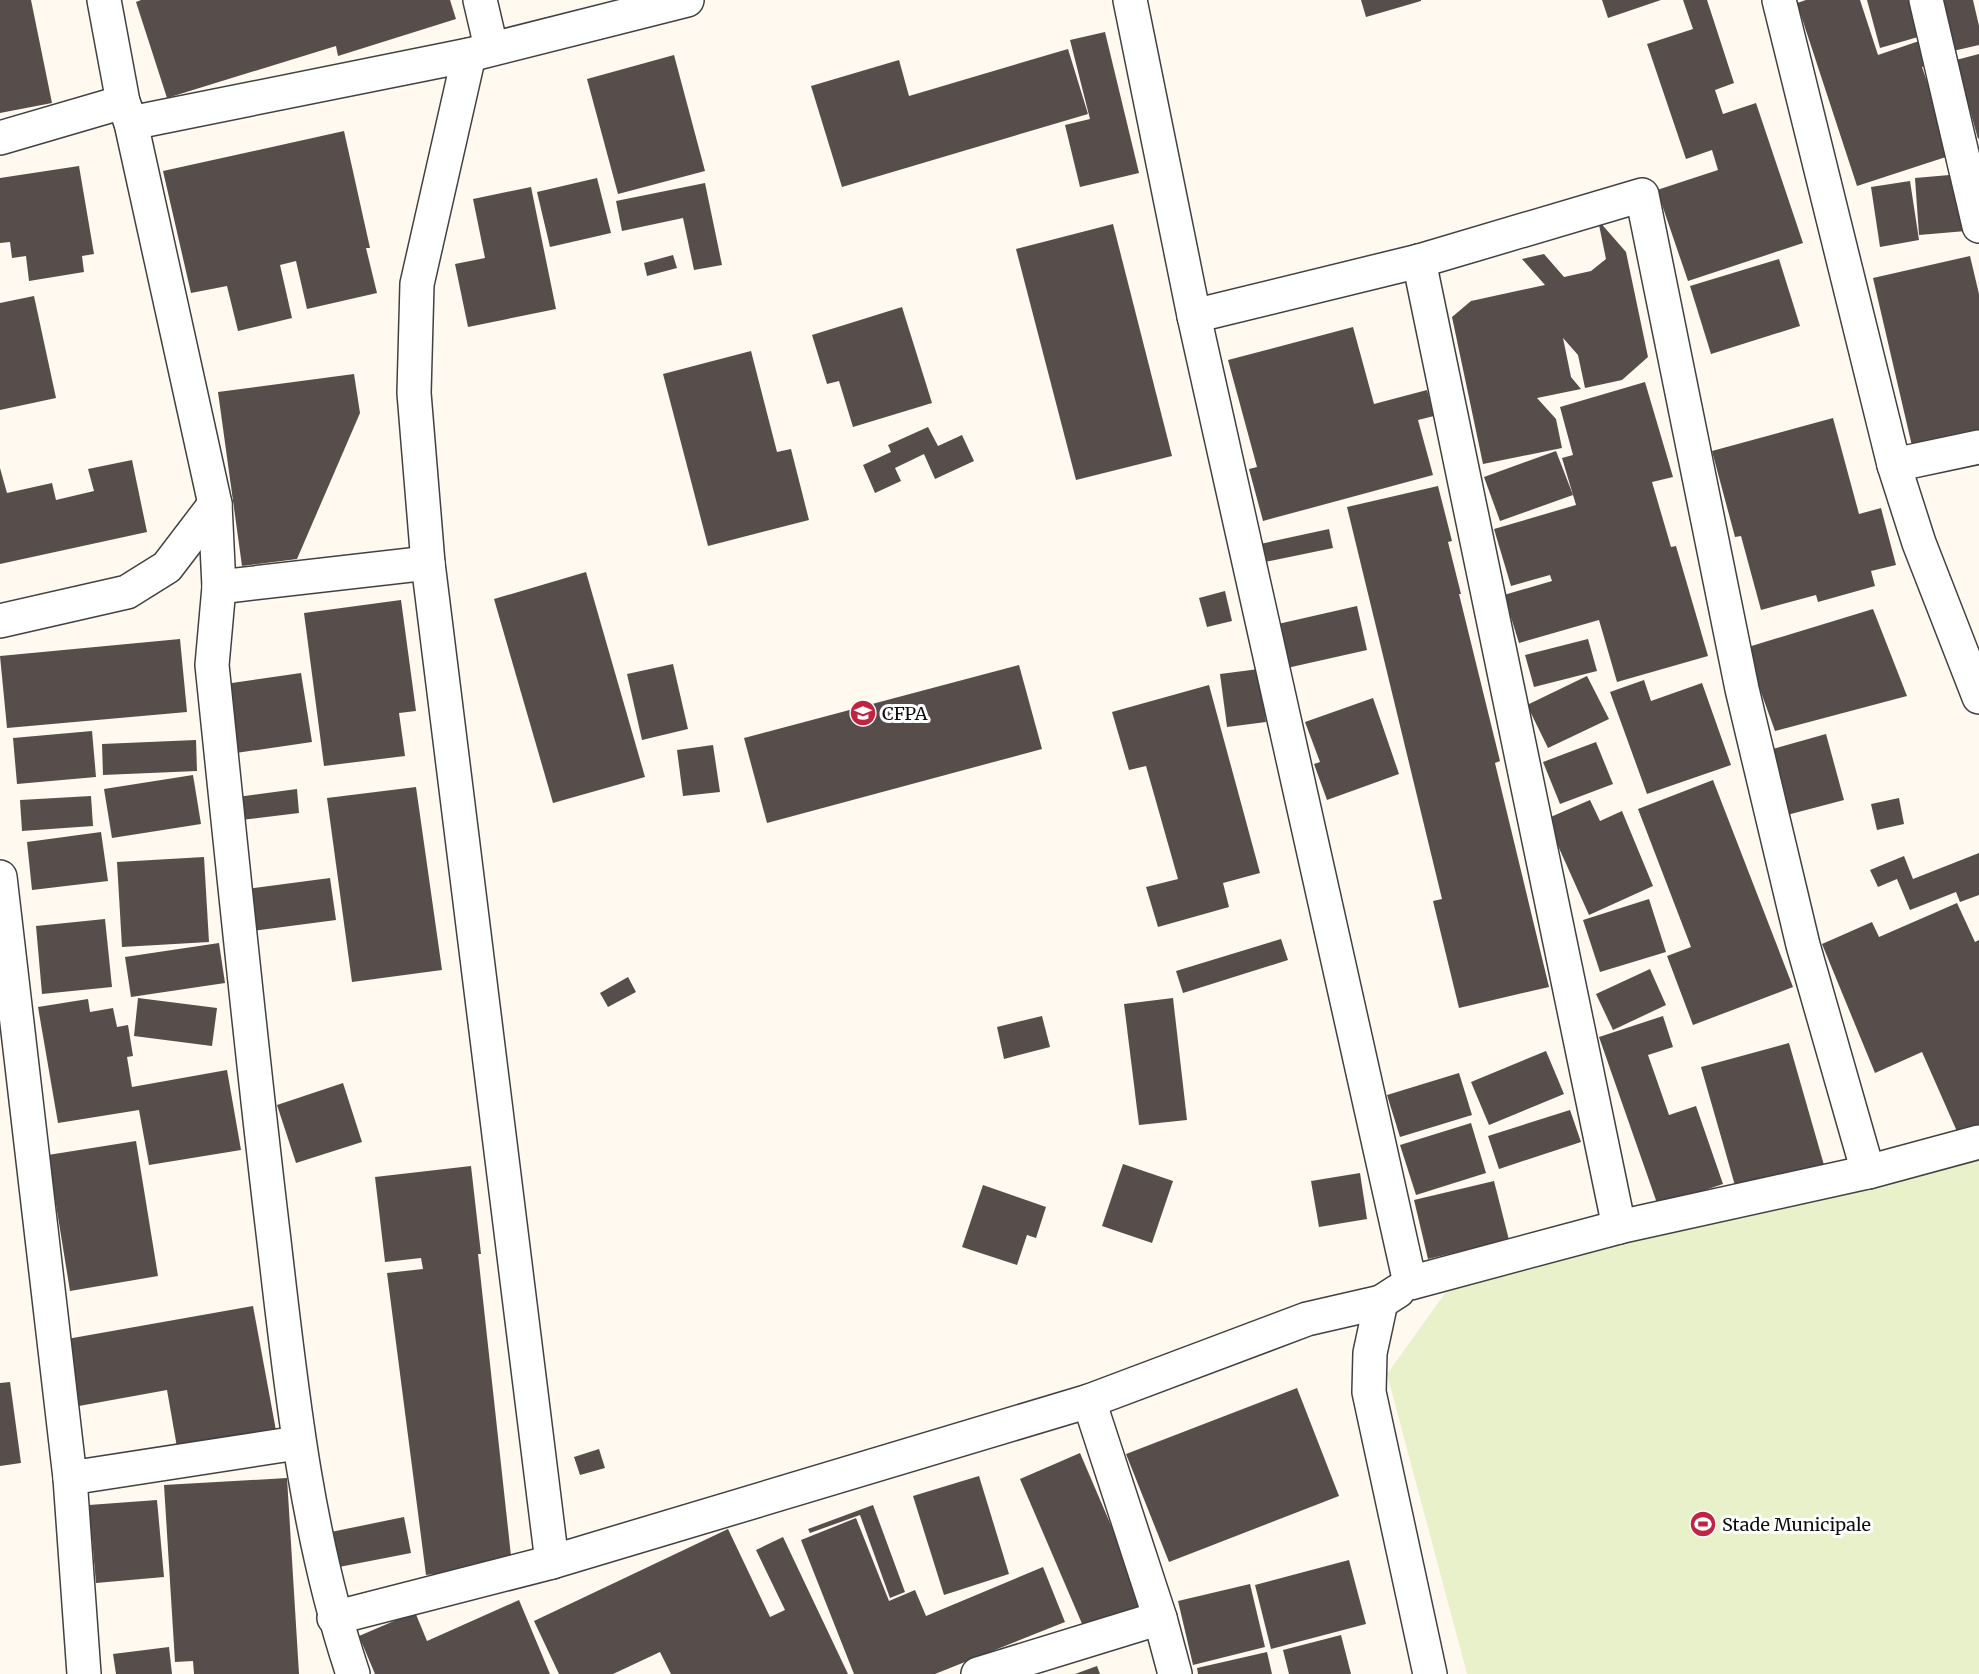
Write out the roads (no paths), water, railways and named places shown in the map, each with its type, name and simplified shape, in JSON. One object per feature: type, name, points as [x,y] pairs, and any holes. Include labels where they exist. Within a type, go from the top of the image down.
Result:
[{"type":"street","points":[[104,0],[127,113],[215,504],[219,587],[212,666],[263,1152],[297,1443],[334,1618],[352,1674]]},
{"type":"street","points":[[480,0],[480,51],[417,284],[414,393],[428,563],[552,1562]]},
{"type":"street","points":[[0,138],[127,113],[480,51],[687,0]]},
{"type":"street","points":[[1130,0],[1194,316],[1410,1283]]},
{"type":"street","points":[[1779,0],[1894,465],[1918,543],[1979,697]]},
{"type":"street","points":[[1926,0],[1979,225]]},
{"type":"street","points":[[1194,316],[1419,261],[1642,195],[1744,700],[1803,945],[1868,1172]]},
{"type":"street","points":[[1419,261],[1619,1227]]},
{"type":"street","points":[[1894,465],[1977,455]]},
{"type":"street","points":[[0,621],[127,592],[167,567],[215,504]]},
{"type":"street","points":[[219,587],[428,563]]},
{"type":"street","points":[[0,877],[70,1478],[84,1674]]},
{"type":"street","points":[[334,1618],[552,1562],[1089,1401],[1307,1318],[1381,1302],[1410,1283],[1619,1227],[1868,1172],[1979,1142]]},
{"type":"street","points":[[1381,1302],[1370,1353],[1370,1392],[1430,1674]]},
{"type":"street","points":[[1089,1401],[1160,1618],[1175,1674]]},
{"type":"street","points":[[70,1478],[297,1443]]},
{"type":"street","points":[[978,1674],[1160,1618]]},
{"type":"place","name":"CFPA","points":[[863,713]]},
{"type":"place","name":"Stade Municipale","points":[[1703,1524]]}]
